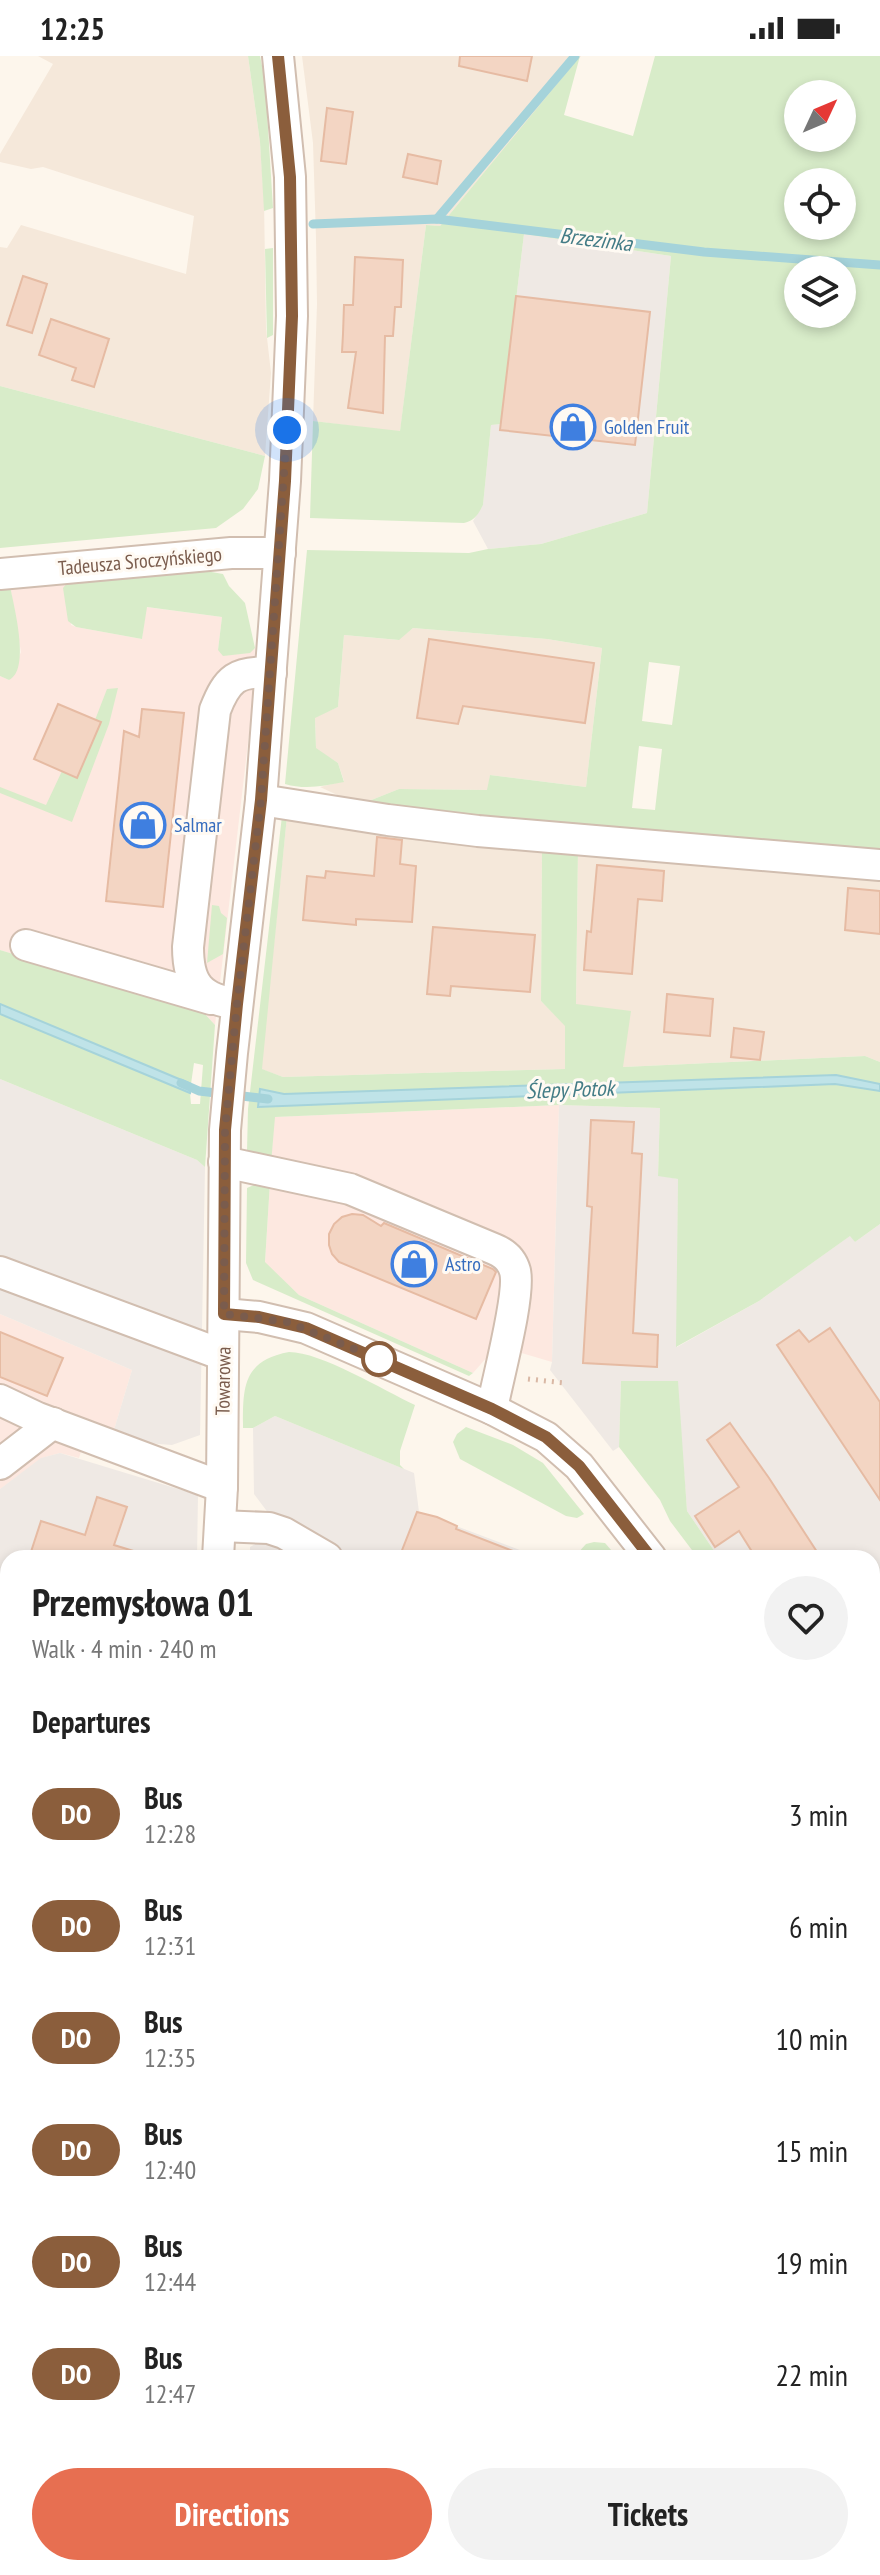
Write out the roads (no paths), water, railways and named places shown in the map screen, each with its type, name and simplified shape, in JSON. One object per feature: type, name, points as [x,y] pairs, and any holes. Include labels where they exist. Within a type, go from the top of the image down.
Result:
[{"type":"street","name":"Towarowa","points":[[218,1550],[222,1487],[224,1162],[232,1053],[224,1002],[261,800],[280,553],[292,316],[290,177],[278,56]]},
{"type":"street","name":"Tadeusza Sroczyńskiego","points":[[0,574],[231,553],[280,553]]},
{"type":"street","points":[[224,1002],[195,984],[188,947],[211,729],[220,697],[233,679],[251,672],[271,673]]},
{"type":"street","points":[[261,800],[478,831],[880,865]]},
{"type":"street","points":[[26,945],[224,1002]]},
{"type":"street","points":[[224,1162],[350,1189],[507,1256],[516,1277],[492,1409]]},
{"type":"street","points":[[0,1272],[223,1355]]},
{"type":"street","points":[[224,1314],[259,1317],[306,1328],[492,1409],[546,1437],[571,1457],[645,1550]]},
{"type":"street","points":[[0,1400],[222,1487]]},
{"type":"street","points":[[0,1464],[53,1423]]},
{"type":"street","points":[[220,1526],[275,1530],[312,1550]]},
{"type":"water","points":[[0,1004],[191,1084],[190,1093],[0,1014]]},
{"type":"water","name":"Ślepy Potok","points":[[836,1075],[880,1084],[880,1091],[835,1084],[258,1107],[260,1089],[284,1094]]},
{"type":"waterway","points":[[437,219],[575,56]]},
{"type":"waterway","name":"Brzezinka","points":[[313,224],[437,219],[704,252],[880,265]]},
{"type":"waterway","points":[[181,1083],[199,1091],[268,1099]]},
{"type":"place","name":"Golden Fruit","points":[[573,427]]},
{"type":"place","name":"Salmar","points":[[143,825]]},
{"type":"place","name":"Astro","points":[[414,1264]]}]
